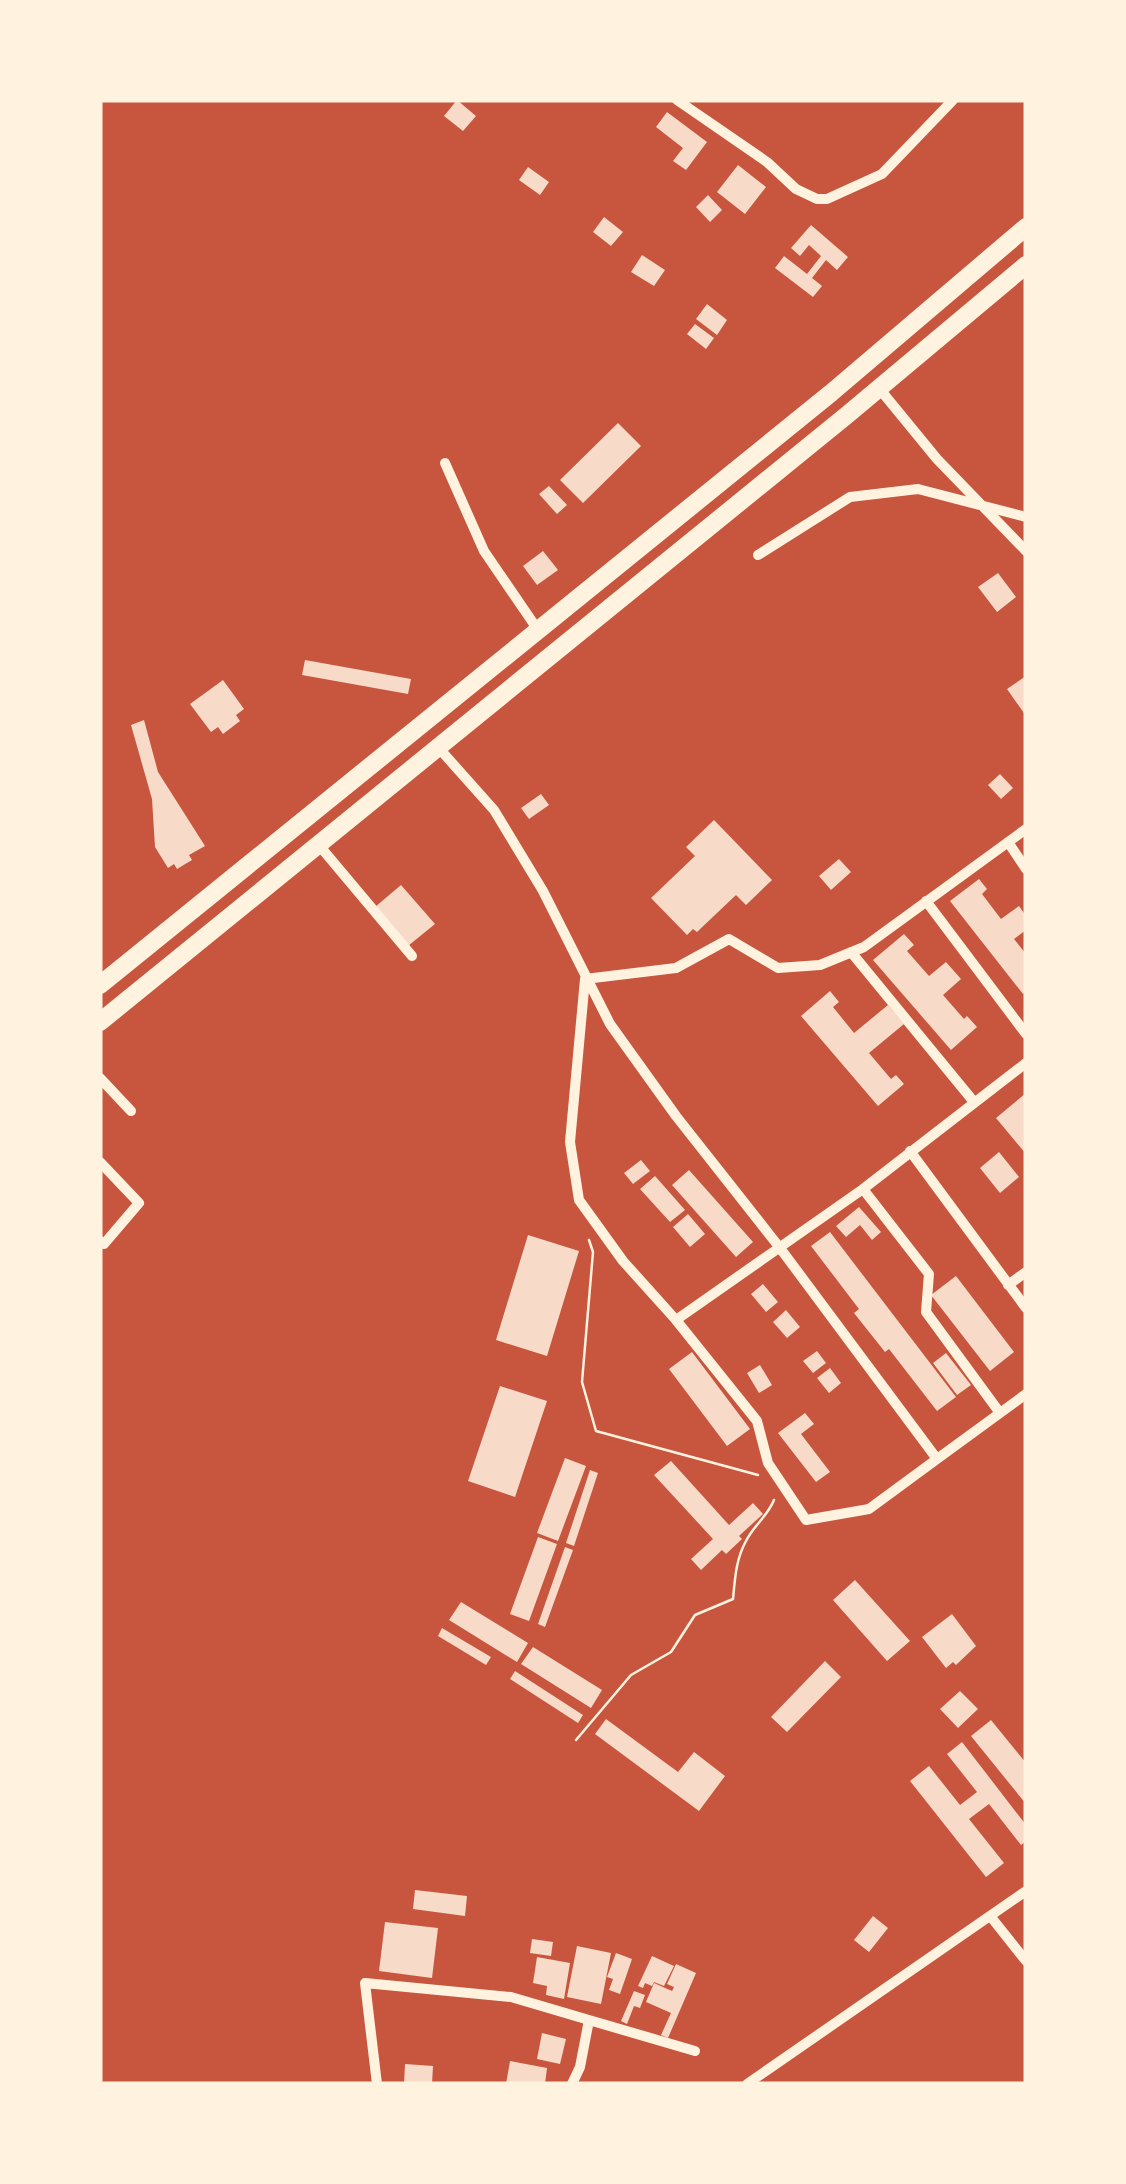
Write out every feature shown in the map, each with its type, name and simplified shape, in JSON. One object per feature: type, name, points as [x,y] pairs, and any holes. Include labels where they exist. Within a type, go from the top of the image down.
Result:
[{"type":"highway","points":[[100,985],[831,393],[1026,227]]},
{"type":"highway","points":[[100,1022],[1026,266]]},
{"type":"street","points":[[682,101],[767,162],[796,188],[817,199],[827,199],[882,174],[953,100]]},
{"type":"street","points":[[878,387],[937,459],[1026,551]]},
{"type":"street","points":[[445,464],[484,551],[538,630]]},
{"type":"street","points":[[758,555],[850,497],[918,489],[1026,516]]},
{"type":"street","points":[[437,746],[494,810],[542,892],[610,1024],[937,1459]]},
{"type":"street","points":[[585,980],[676,968],[728,938],[778,968],[820,965],[864,947],[1026,829]]},
{"type":"street","points":[[1008,842],[1026,869]]},
{"type":"street","points":[[318,844],[412,956]]},
{"type":"street","points":[[926,901],[1026,1034]]},
{"type":"street","points":[[851,952],[974,1102]]},
{"type":"street","points":[[585,980],[570,1142],[579,1200],[623,1262],[676,1320],[757,1421],[768,1463],[806,1520],[869,1509],[1026,1394]]},
{"type":"street","points":[[676,1320],[863,1189],[1026,1064]]},
{"type":"street","points":[[100,1078],[130,1111]]},
{"type":"street","points":[[910,1151],[1026,1308]]},
{"type":"street","points":[[100,1162],[139,1203],[104,1244],[100,1240]]},
{"type":"street","points":[[863,1189],[929,1274],[926,1312],[1000,1413]]},
{"type":"street","points":[[1008,1285],[1026,1272]]},
{"type":"street","points":[[747,2084],[1026,1891]]},
{"type":"street","points":[[991,1917],[1026,1962]]},
{"type":"street","points":[[377,2084],[365,1983],[511,1996],[695,2052]]},
{"type":"street","points":[[572,2084],[580,2067],[589,2020]]},
{"type":"path","points":[[576,1740],[631,1675],[671,1652],[695,1615],[733,1598],[737,1561],[748,1536],[766,1518],[780,1482],[596,1432],[582,1382],[593,1252],[588,1235]]},
{"type":"building","points":[[457,100],[476,116],[463,131],[444,116]]},
{"type":"building","points":[[667,112],[707,142],[686,170],[673,161],[683,148],[656,127]]},
{"type":"building","points":[[738,165],[766,187],[745,214],[717,192]]},
{"type":"building","points":[[528,167],[549,182],[540,195],[519,180]]},
{"type":"building","points":[[708,195],[722,210],[710,222],[696,207]]},
{"type":"building","points":[[604,217],[623,232],[611,246],[593,232]]},
{"type":"building","points":[[811,225],[848,257],[837,270],[826,260],[812,278],[822,286],[813,297],[775,268],[784,256],[807,274],[821,256],[809,245],[800,256],[791,248]]},
{"type":"building","points":[[642,255],[665,270],[654,286],[631,272]]},
{"type":"building","points":[[707,304],[727,320],[717,335],[696,319]]},
{"type":"building","points":[[695,324],[714,338],[706,349],[687,334]]},
{"type":"building","points":[[618,423],[641,446],[583,503],[560,480]]},
{"type":"building","points":[[549,486],[567,505],[557,514],[539,494]]},
{"type":"building","points":[[543,551],[558,570],[537,585],[523,566]]},
{"type":"building","points":[[998,573],[1016,597],[997,612],[978,587]]},
{"type":"building","points":[[305,660],[411,679],[408,694],[302,675]]},
{"type":"building","points":[[1026,676],[1026,716],[1007,689]]},
{"type":"building","points":[[223,680],[244,709],[236,715],[240,721],[223,734],[218,727],[211,732],[190,704]]},
{"type":"building","points":[[144,720],[158,772],[205,846],[189,855],[192,860],[177,869],[174,864],[168,868],[155,847],[152,799],[131,725]]},
{"type":"building","points":[[1000,774],[1013,788],[1001,799],[988,785]]},
{"type":"building","points":[[541,794],[549,805],[529,819],[521,808]]},
{"type":"building","points":[[714,820],[772,880],[746,905],[736,895],[697,932],[693,929],[687,935],[651,898],[695,856],[686,847]]},
{"type":"building","points":[[839,859],[851,872],[831,890],[819,876]]},
{"type":"building","points":[[979,879],[987,889],[982,894],[1001,919],[1019,906],[1026,916],[1026,930],[1014,939],[1026,954],[1023,994],[950,901]]},
{"type":"building","points":[[401,885],[435,924],[408,946],[375,907]]},
{"type":"building","points":[[904,934],[914,945],[907,951],[929,976],[946,962],[961,979],[943,995],[964,1019],[967,1016],[977,1027],[951,1050],[873,960]]},
{"type":"building","points":[[830,991],[839,1002],[833,1007],[854,1033],[888,1005],[904,1024],[869,1053],[891,1079],[896,1075],[904,1084],[878,1106],[801,1016]]},
{"type":"building","points":[[1026,1093],[1026,1154],[996,1118]]},
{"type":"building","points":[[999,1152],[1019,1177],[1000,1193],[980,1168]]},
{"type":"building","points":[[641,1160],[650,1171],[633,1184],[624,1173]]},
{"type":"building","points":[[689,1170],[753,1242],[736,1257],[672,1185]]},
{"type":"building","points":[[655,1176],[685,1210],[670,1222],[640,1189]]},
{"type":"building","points":[[859,1207],[881,1232],[872,1240],[860,1225],[846,1237],[836,1226]]},
{"type":"building","points":[[688,1214],[705,1234],[690,1247],[673,1227]]},
{"type":"building","points":[[830,1232],[956,1397],[937,1411],[889,1349],[885,1352],[854,1313],[859,1309],[811,1246]]},
{"type":"building","points":[[528,1235],[579,1251],[547,1356],[496,1340]]},
{"type":"building","points":[[956,1276],[1014,1352],[990,1371],[931,1295]]},
{"type":"building","points":[[763,1284],[778,1302],[766,1312],[751,1294]]},
{"type":"building","points":[[786,1310],[800,1327],[787,1338],[773,1322]]},
{"type":"building","points":[[817,1351],[826,1363],[813,1373],[803,1361]]},
{"type":"building","points":[[692,1352],[750,1429],[727,1446],[669,1369]]},
{"type":"building","points":[[946,1353],[971,1385],[957,1395],[933,1363]]},
{"type":"building","points":[[760,1365],[772,1385],[759,1393],[747,1373]]},
{"type":"building","points":[[830,1368],[841,1383],[829,1393],[817,1378]]},
{"type":"building","points":[[500,1386],[547,1401],[515,1497],[468,1481]]},
{"type":"building","points":[[805,1413],[814,1424],[801,1434],[830,1472],[816,1482],[778,1433]]},
{"type":"building","points":[[565,1458],[586,1466],[558,1541],[537,1533]]},
{"type":"building","points":[[671,1461],[729,1525],[753,1503],[763,1514],[726,1554],[722,1550],[701,1570],[691,1559],[713,1539],[654,1475]]},
{"type":"building","points":[[590,1470],[598,1473],[574,1546],[566,1543]]},
{"type":"building","points":[[538,1537],[557,1544],[529,1621],[510,1614]]},
{"type":"building","points":[[565,1547],[573,1550],[545,1627],[538,1624]]},
{"type":"building","points":[[855,1580],[910,1641],[887,1661],[833,1600]]},
{"type":"building","points":[[461,1602],[528,1643],[517,1662],[449,1620]]},
{"type":"building","points":[[952,1614],[976,1646],[956,1665],[953,1662],[946,1668],[922,1637]]},
{"type":"building","points":[[442,1628],[491,1657],[486,1665],[438,1636]]},
{"type":"building","points":[[533,1647],[602,1690],[591,1708],[521,1664]]},
{"type":"building","points":[[825,1661],[841,1677],[787,1732],[771,1717]]},
{"type":"building","points":[[515,1671],[583,1715],[578,1723],[510,1679]]},
{"type":"building","points":[[960,1691],[978,1709],[958,1728],[940,1709]]},
{"type":"building","points":[[606,1719],[678,1772],[694,1752],[725,1776],[699,1811],[595,1734]]},
{"type":"building","points":[[991,1720],[1026,1763],[1026,1804],[971,1736]]},
{"type":"building","points":[[962,1742],[1026,1825],[1026,1841],[1021,1845],[989,1804],[969,1819],[1004,1863],[986,1877],[910,1781],[929,1766],[960,1805],[977,1792],[947,1754]]},
{"type":"building","points":[[415,1890],[467,1896],[465,1916],[413,1909]]},
{"type":"building","points":[[873,1916],[888,1928],[869,1952],[854,1940]]},
{"type":"building","points":[[385,1922],[438,1928],[432,1978],[379,1971]]},
{"type":"building","points":[[532,1939],[553,1942],[551,1956],[530,1953]]},
{"type":"building","points":[[577,1946],[611,1953],[601,2004],[567,1997]]},
{"type":"building","points":[[616,1953],[632,1959],[620,1994],[609,1990],[613,1979],[607,1977]]},
{"type":"building","points":[[652,1956],[674,1966],[664,1986],[654,1982],[652,1986],[645,1983],[643,1988],[638,1986]]},
{"type":"building","points":[[537,1957],[570,1963],[564,1999],[546,1995],[547,1986],[533,1983]]},
{"type":"building","points":[[676,1964],[696,1973],[668,2038],[661,2035],[671,2013],[646,2002],[654,1983],[672,1991],[674,1987],[667,1984]]},
{"type":"building","points":[[634,1991],[645,1995],[640,2008],[634,2006],[627,2024],[621,2021]]},
{"type":"building","points":[[542,2033],[566,2039],[560,2064],[537,2059]]},
{"type":"building","points":[[510,2061],[547,2068],[545,2084],[506,2084]]},
{"type":"building","points":[[405,2064],[433,2066],[432,2084],[404,2084]]}]
